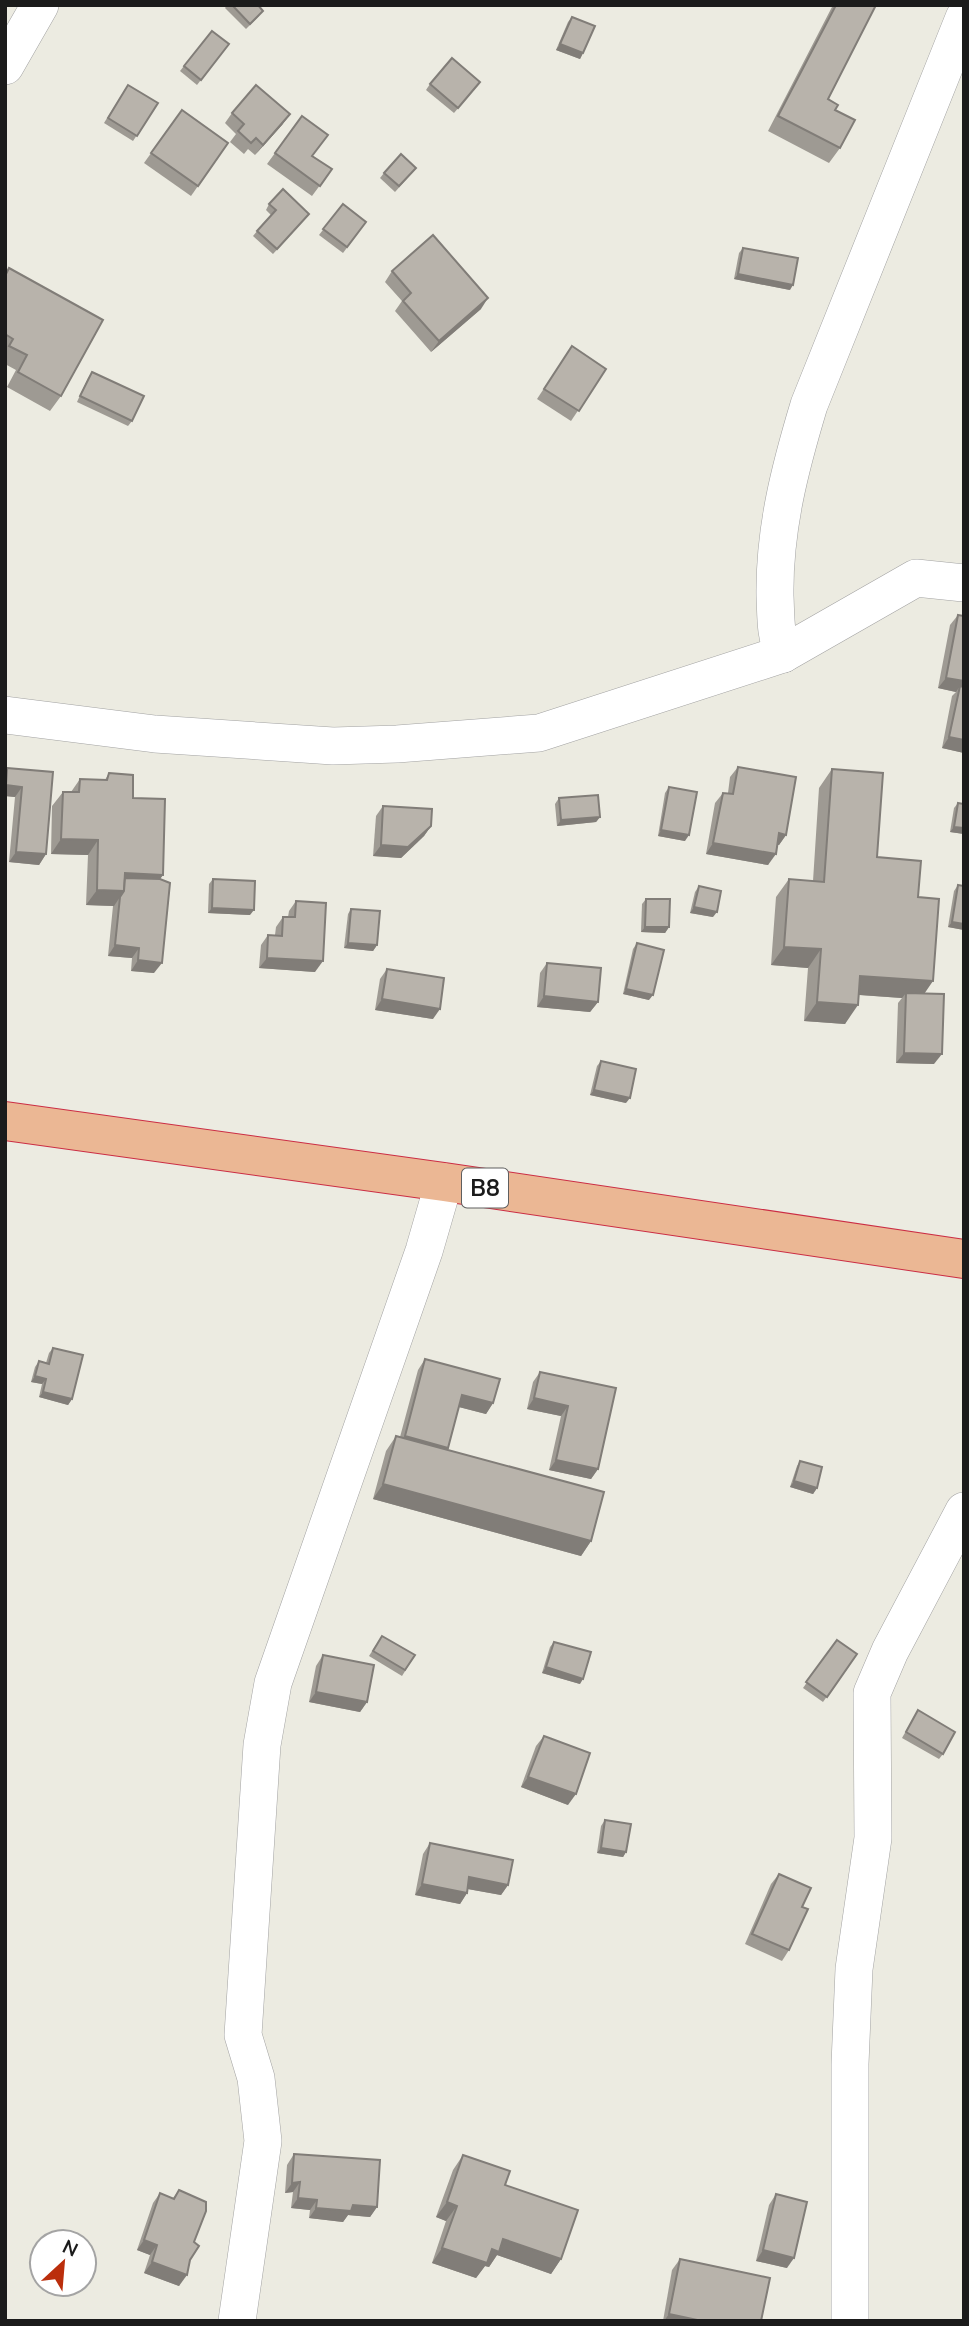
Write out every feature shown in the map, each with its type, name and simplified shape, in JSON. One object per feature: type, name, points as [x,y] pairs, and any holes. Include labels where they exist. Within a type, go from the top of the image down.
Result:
[{"type":"highway","name":"B8","points":[[5,1122],[444,1182],[964,1259]]},
{"type":"street","points":[[5,66],[40,5]]},
{"type":"street","points":[[783,654],[776,636],[775,568],[780,518],[792,459],[809,405],[964,18]]},
{"type":"street","points":[[5,715],[155,734],[333,746],[539,733],[783,654],[916,578],[964,583]]},
{"type":"street","points":[[237,2321],[263,2141],[256,2078],[243,2035],[262,1745],[271,1693],[424,1251],[444,1182]]},
{"type":"street","points":[[850,2321],[850,2078],[853,1983],[873,1838],[873,1693],[886,1660],[964,1511]]},
{"type":"building","points":[[232,5],[258,5],[263,11],[250,24]]},
{"type":"building","points":[[836,5],[876,5],[828,99],[838,105],[835,110],[855,120],[840,148],[778,116]]},
{"type":"building","points":[[572,17],[595,26],[583,53],[560,44]]},
{"type":"building","points":[[212,31],[229,44],[201,80],[184,66]]},
{"type":"building","points":[[452,58],[480,82],[458,108],[430,84]]},
{"type":"building","points":[[128,85],[158,103],[137,136],[108,118]]},
{"type":"building","points":[[256,85],[290,114],[263,145],[256,138],[251,143],[238,131],[244,124],[232,113]]},
{"type":"building","points":[[182,110],[228,143],[198,186],[151,153]]},
{"type":"building","points":[[302,116],[328,135],[312,156],[332,169],[320,186],[275,153]]},
{"type":"building","points":[[401,154],[416,168],[399,186],[384,173]]},
{"type":"building","points":[[283,189],[309,214],[277,249],[257,231],[276,210],[269,204]]},
{"type":"building","points":[[343,204],[366,222],[347,247],[323,229]]},
{"type":"building","points":[[433,235],[488,298],[439,341],[403,301],[411,293],[392,271]]},
{"type":"building","points":[[743,248],[798,258],[793,285],[738,274]]},
{"type":"building","points":[[9,268],[103,320],[61,396],[18,372],[27,355],[9,346],[13,339],[5,334],[5,276]]},
{"type":"building","points":[[572,346],[606,369],[579,411],[544,389]]},
{"type":"building","points":[[92,372],[144,396],[132,421],[80,396]]},
{"type":"building","points":[[958,615],[964,616],[964,681],[946,678]]},
{"type":"building","points":[[960,686],[964,687],[964,740],[949,737]]},
{"type":"building","points":[[738,767],[796,777],[786,835],[779,833],[776,854],[713,843],[723,793],[733,794]]},
{"type":"building","points":[[7,768],[53,772],[46,854],[16,852],[22,787],[6,785]]},
{"type":"building","points":[[832,769],[883,773],[877,857],[921,861],[918,897],[939,899],[933,981],[860,976],[858,1005],[817,1002],[821,949],[784,947],[789,879],[824,882]]},
{"type":"building","points":[[109,773],[133,775],[133,798],[165,799],[163,875],[125,873],[124,891],[97,890],[98,840],[61,839],[63,792],[79,792],[80,779],[107,780]]},
{"type":"building","points":[[669,787],[697,792],[689,835],[661,830]]},
{"type":"building","points":[[598,795],[600,817],[561,820],[559,798]]},
{"type":"building","points":[[958,803],[964,804],[964,828],[954,827]]},
{"type":"building","points":[[383,806],[432,809],[431,826],[408,847],[381,845]]},
{"type":"building","points":[[125,878],[160,879],[170,883],[162,963],[138,960],[139,948],[115,945],[120,897],[124,891]]},
{"type":"building","points":[[213,879],[255,881],[254,910],[212,908]]},
{"type":"building","points":[[958,885],[964,886],[964,924],[952,922]]},
{"type":"building","points":[[699,886],[721,891],[717,912],[694,907]]},
{"type":"building","points":[[646,899],[670,899],[669,927],[645,927]]},
{"type":"building","points":[[296,901],[326,903],[323,961],[267,958],[268,935],[282,936],[283,917],[295,917]]},
{"type":"building","points":[[351,909],[380,911],[377,945],[348,943]]},
{"type":"building","points":[[637,943],[664,950],[653,995],[626,989]]},
{"type":"building","points":[[547,963],[601,968],[598,1002],[544,996]]},
{"type":"building","points":[[387,969],[444,978],[440,1009],[382,999]]},
{"type":"building","points":[[906,993],[944,994],[942,1054],[904,1053]]},
{"type":"building","points":[[601,1061],[636,1069],[630,1098],[594,1090]]},
{"type":"building","points":[[53,1348],[83,1355],[72,1399],[43,1392],[46,1379],[35,1376],[39,1361],[49,1364]]},
{"type":"building","points":[[425,1359],[500,1379],[493,1403],[462,1395],[448,1448],[405,1436]]},
{"type":"building","points":[[540,1372],[616,1388],[598,1469],[556,1460],[568,1406],[534,1398]]},
{"type":"building","points":[[396,1436],[604,1492],[591,1541],[383,1484]]},
{"type":"building","points":[[800,1461],[822,1467],[817,1488],[794,1481]]},
{"type":"building","points":[[382,1636],[415,1655],[405,1670],[373,1651]]},
{"type":"building","points":[[837,1640],[857,1654],[827,1697],[806,1682]]},
{"type":"building","points":[[554,1642],[591,1652],[583,1679],[546,1667]]},
{"type":"building","points":[[323,1655],[374,1665],[367,1702],[316,1692]]},
{"type":"building","points":[[918,1710],[955,1732],[943,1754],[906,1732]]},
{"type":"building","points":[[544,1736],[590,1753],[576,1794],[528,1777]]},
{"type":"building","points":[[605,1820],[631,1824],[626,1852],[601,1848]]},
{"type":"building","points":[[430,1843],[513,1860],[508,1885],[469,1877],[467,1893],[422,1884]]},
{"type":"building","points":[[779,1874],[811,1888],[802,1907],[808,1909],[789,1950],[752,1934]]},
{"type":"building","points":[[294,2154],[380,2160],[377,2207],[353,2205],[351,2211],[316,2208],[317,2200],[298,2198],[300,2182],[292,2183]]},
{"type":"building","points":[[463,2155],[510,2171],[505,2185],[578,2210],[561,2259],[503,2239],[499,2252],[492,2249],[487,2263],[442,2248],[457,2206],[447,2202]]},
{"type":"building","points":[[179,2190],[206,2202],[206,2211],[194,2242],[199,2246],[190,2260],[187,2275],[152,2262],[157,2245],[144,2240],[160,2193],[174,2199]]},
{"type":"building","points":[[776,2194],[807,2202],[794,2258],[763,2250]]},
{"type":"building","points":[[680,2259],[770,2278],[761,2321],[702,2321],[669,2314]]}]
